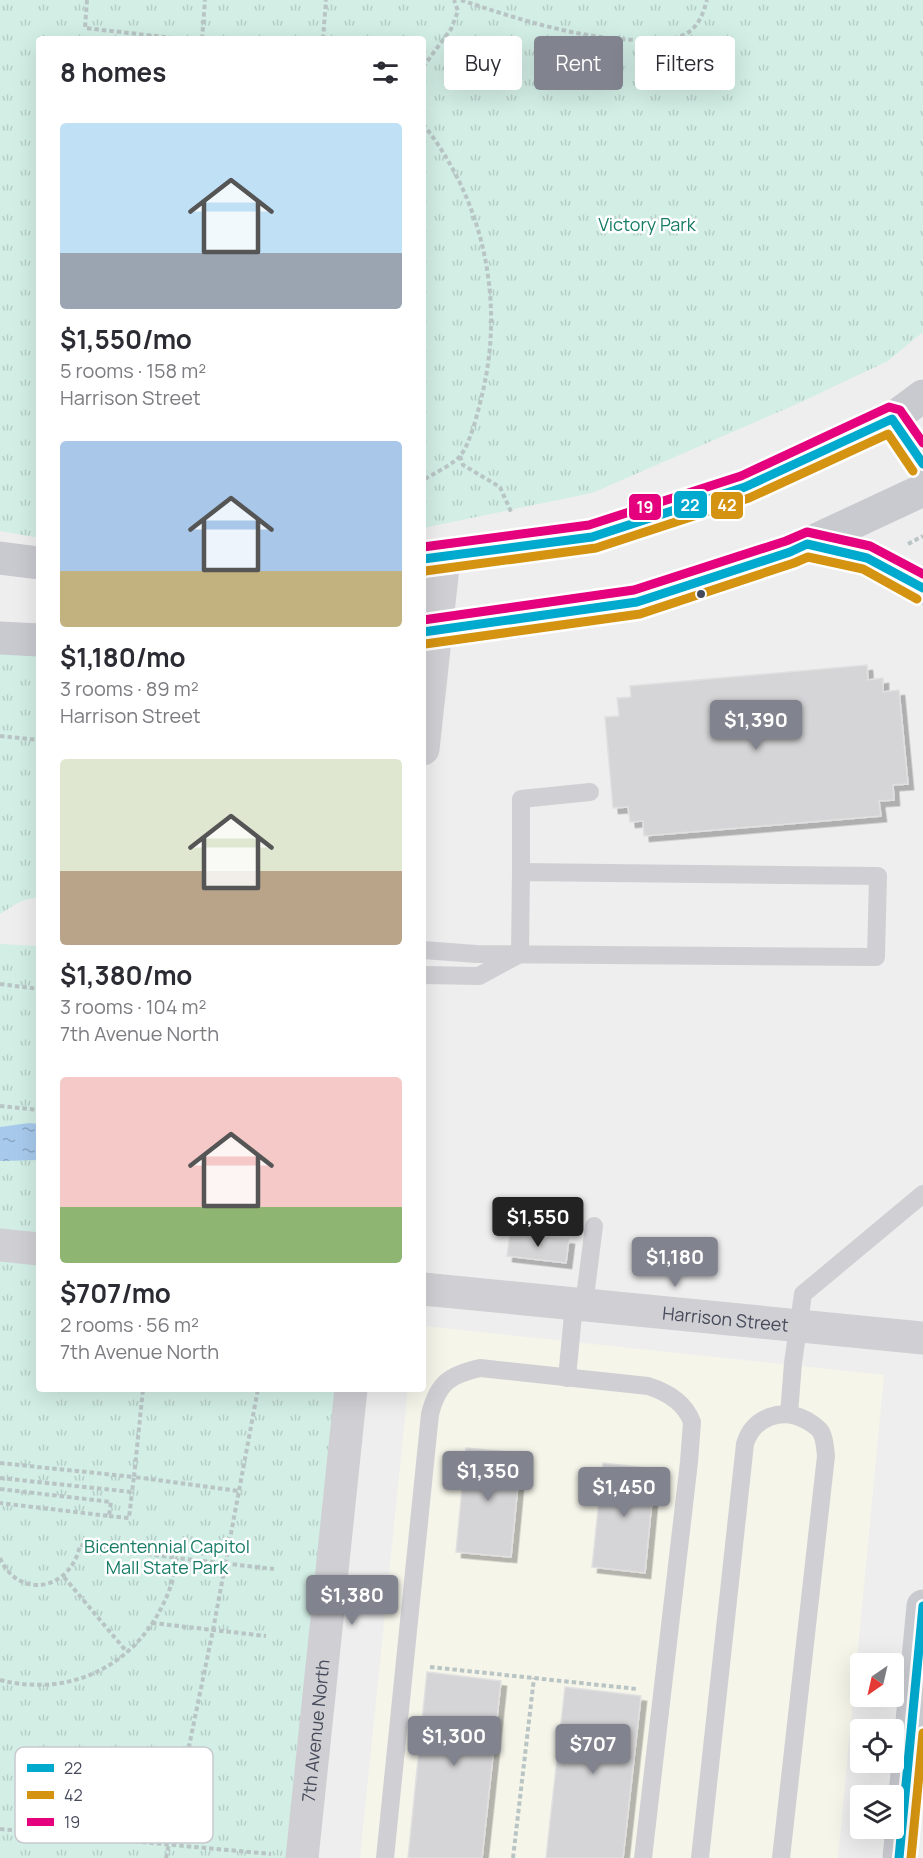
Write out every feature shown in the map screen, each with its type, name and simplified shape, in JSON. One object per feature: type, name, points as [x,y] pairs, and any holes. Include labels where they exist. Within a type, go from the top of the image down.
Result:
[{"type":"main road","points":[[434,559],[592,537],[745,487],[892,419],[923,396]]},
{"type":"main road","points":[[892,419],[923,464]]},
{"type":"main road","points":[[430,631],[637,602],[790,552],[923,490]]},
{"type":"main road","points":[[807,544],[867,558],[923,588]]},
{"type":"main road","points":[[0,558],[36,563]]},
{"type":"main road","points":[[0,638],[36,640]]},
{"type":"main road","points":[[899,1858],[923,1606]]},
{"type":"street","points":[[426,698],[434,559]]},
{"type":"street","points":[[0,1245],[36,1249]]},
{"type":"street","name":"Harrison Street","points":[[426,1289],[923,1338]]},
{"type":"street","name":"7th Avenue North","points":[[302,1857],[351,1392]]},
{"type":"lane","points":[[520,953],[521,799],[590,792]]},
{"type":"lane","points":[[426,950],[476,954],[876,957],[878,876],[521,872]]},
{"type":"lane","points":[[426,975],[479,976],[520,953]]},
{"type":"lane","points":[[789,1414],[803,1294],[923,1194]]},
{"type":"lane","points":[[567,1378],[594,1226]]},
{"type":"lane","points":[[385,1858],[430,1414],[439,1390],[450,1378],[480,1368],[648,1386],[679,1403],[692,1422],[643,1858]]},
{"type":"lane","points":[[700,1858],[745,1444],[748,1435],[761,1421],[780,1414],[789,1414],[803,1419],[821,1432],[826,1456],[781,1858]]},
{"type":"path","points":[[87,0],[86,28],[156,36]]},
{"type":"path","points":[[202,36],[206,0]]},
{"type":"path","points":[[323,36],[326,0]]},
{"type":"path","points":[[426,63],[451,28],[458,11],[454,0]]},
{"type":"path","points":[[461,0],[511,18],[603,38],[642,40],[683,36],[696,26],[707,0]]},
{"type":"path","points":[[426,128],[442,151],[465,194],[476,223],[488,267],[492,314],[484,387],[471,432],[460,456],[426,478]]},
{"type":"path","points":[[460,456],[463,465],[500,487],[512,514]]},
{"type":"path","points":[[0,736],[36,740]]},
{"type":"path","points":[[0,984],[36,989]]},
{"type":"path","points":[[0,1106],[36,1110]]},
{"type":"path","points":[[0,1503],[129,1518],[143,1392]]},
{"type":"path","points":[[189,1747],[257,1392]]},
{"type":"path","points":[[0,1463],[239,1491]]},
{"type":"path","points":[[0,1478],[132,1492]]},
{"type":"path","points":[[0,1489],[111,1502],[109,1516]]},
{"type":"path","points":[[0,1558],[6,1570],[16,1578],[34,1584],[48,1584],[64,1576],[76,1559],[80,1545],[274,1569]]},
{"type":"path","points":[[0,1680],[29,1685],[46,1685],[85,1678],[100,1671],[127,1652],[153,1623],[167,1597],[177,1558]]},
{"type":"path","points":[[0,1575],[6,1570]]},
{"type":"path","points":[[64,1576],[127,1652]]},
{"type":"path","points":[[153,1623],[266,1636]]},
{"type":"path","points":[[405,1664],[662,1692]]},
{"type":"path","points":[[513,1858],[534,1678]]},
{"type":"path","points":[[0,1829],[15,1830]]},
{"type":"path","points":[[148,1843],[302,1857]]},
{"type":"path","points":[[166,1858],[169,1845]]},
{"type":"shaded area","points":[[426,1326],[884,1375],[858,1653],[850,1653],[850,1707],[852,1707],[838,1858],[360,1858],[408,1392],[426,1392]]},
{"type":"green space","name":"Victory Park","points":[[0,0],[923,0],[923,332],[888,361],[799,403],[592,493],[426,527],[426,36],[36,36],[36,537],[0,531]]},
{"type":"green space","points":[[0,638],[36,640],[36,898],[21,901],[0,914]]},
{"type":"green space","name":"Bicentennial Capitol Mall State Park","points":[[0,944],[36,946],[36,1392],[351,1392],[302,1858],[0,1858]]},
{"type":"water","points":[[36,1124],[36,1160],[0,1161],[0,1127]]},
{"type":"building","points":[[867,665],[868,680],[883,678],[883,692],[899,690],[908,784],[893,785],[894,800],[879,801],[881,816],[644,836],[643,821],[630,822],[628,807],[613,808],[605,717],[619,716],[617,698],[631,697],[630,686]]},
{"type":"building","points":[[510,1232],[569,1239],[566,1263],[507,1256]]},
{"type":"building","points":[[466,1448],[521,1453],[511,1557],[456,1552]]},
{"type":"building","points":[[603,1463],[655,1469],[645,1573],[592,1567]]},
{"type":"building","points":[[427,1672],[501,1681],[482,1858],[408,1858]]},
{"type":"building","points":[[565,1687],[641,1696],[623,1858],[546,1858]]},
{"type":"transit line","name":"19","points":[[426,547],[589,525],[741,476],[889,407],[900,410],[923,443]]},
{"type":"transit line","name":"22","points":[[426,559],[592,537],[745,487],[892,419],[923,464]]},
{"type":"transit line","name":"42","points":[[426,571],[596,548],[749,498],[888,434],[913,471]]},
{"type":"transit line","name":"19","points":[[426,620],[634,590],[786,541],[807,532],[870,546],[923,574]]},
{"type":"transit line","name":"22","points":[[426,632],[637,602],[790,552],[807,544],[867,558],[923,588]]},
{"type":"transit line","name":"42","points":[[426,644],[640,614],[808,557],[863,569],[917,599]]},
{"type":"transit line","name":"22","points":[[899,1858],[923,1606]]},
{"type":"transit line","name":"42","points":[[911,1858],[923,1733]]}]
